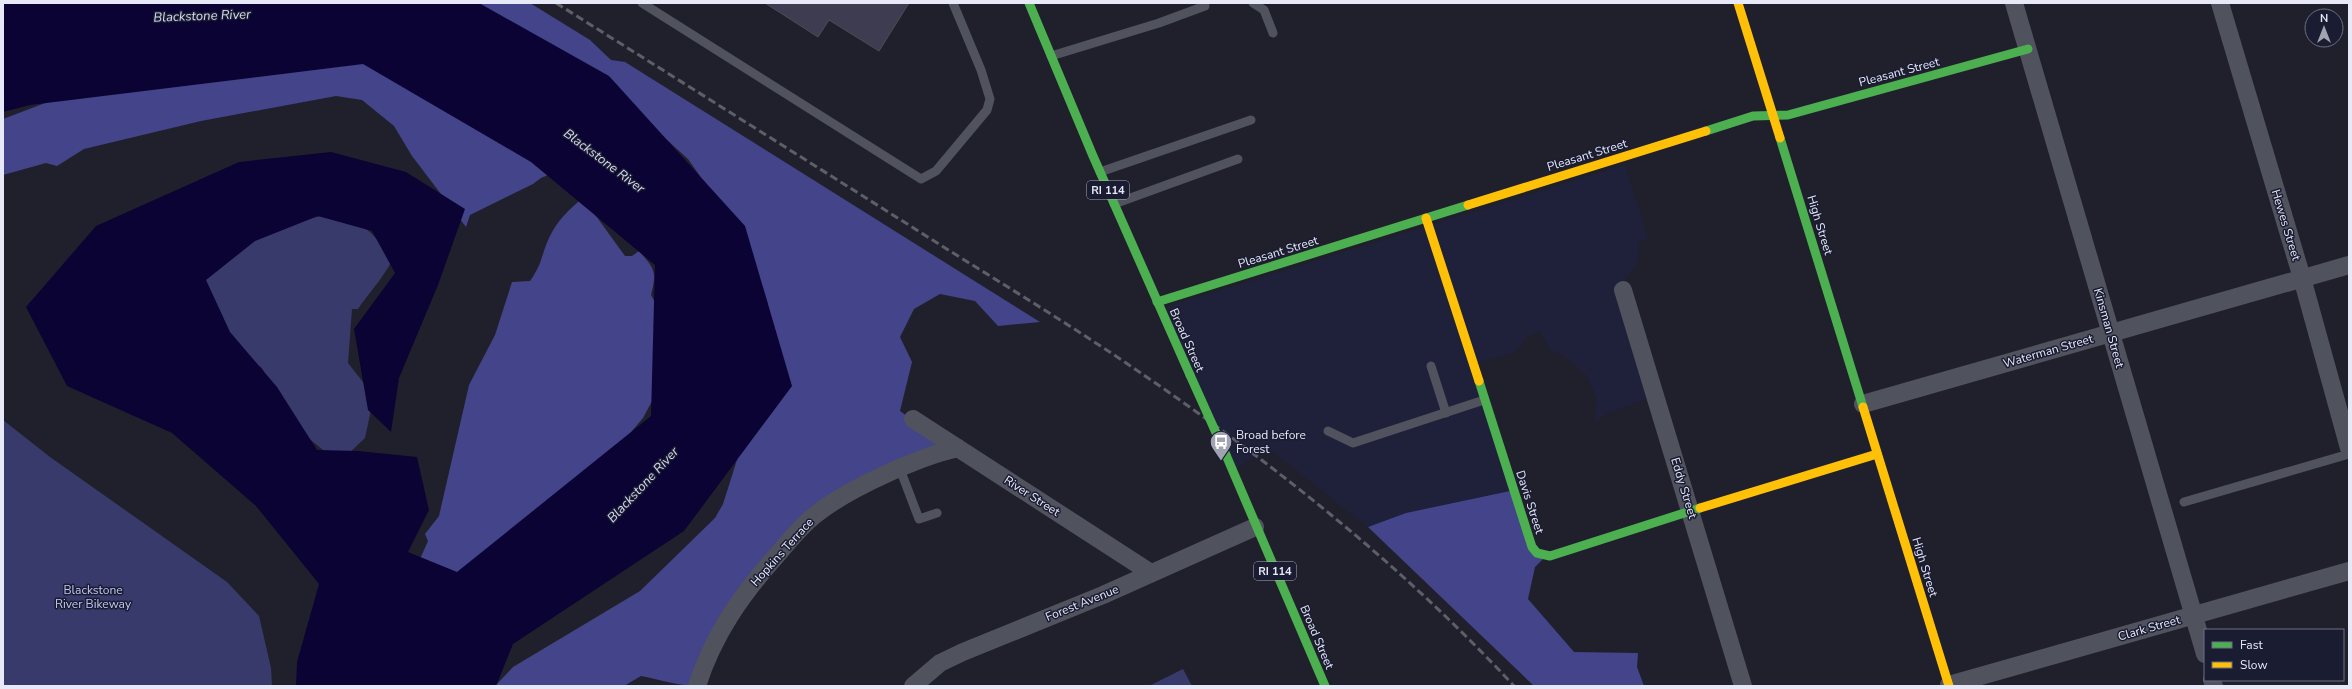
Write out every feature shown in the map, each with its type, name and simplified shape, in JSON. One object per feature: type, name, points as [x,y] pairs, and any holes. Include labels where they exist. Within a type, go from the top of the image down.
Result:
[{"type":"street","name":"Broad Street","points":[[1029,3],[1100,172],[1226,455],[1255,527],[1325,686]]},
{"type":"street","name":"High Street","points":[[1738,3],[1949,686]]},
{"type":"street","name":"Kinsman Street","points":[[2014,3],[2204,650]]},
{"type":"street","name":"Hewes Street","points":[[2220,3],[2302,278],[2349,448]]},
{"type":"street","name":"Pleasant Street","points":[[1157,302],[1753,116],[1773,117],[1788,115],[2028,49]]},
{"type":"street","name":"Davis Street","points":[[1426,218],[1532,547],[1537,553],[1550,556],[1691,510],[1877,454]]},
{"type":"street","name":"Waterman Street","points":[[1863,404],[2349,265]]},
{"type":"street","name":"Eddy Street","points":[[1623,290],[1691,510],[1743,686]]},
{"type":"street","name":"River Street","points":[[913,419],[1151,573]]},
{"type":"street","name":"Hopkins Terrace","points":[[697,686],[708,656],[734,607],[802,526],[816,514],[841,498],[922,458],[958,448]]},
{"type":"street","name":"Forest Avenue","points":[[914,686],[940,663],[1103,595],[1255,527]]},
{"type":"street","name":"Clark Street","points":[[1949,686],[2349,571]]},
{"type":"lane","points":[[642,3],[921,179],[936,171],[987,110],[990,99],[981,70],[952,3]]},
{"type":"lane","points":[[1253,3],[1264,10],[1273,33]]},
{"type":"lane","points":[[1051,56],[1159,23],[1205,6]]},
{"type":"lane","points":[[1100,172],[1251,120]]},
{"type":"lane","points":[[1114,204],[1238,159]]},
{"type":"lane","points":[[1431,366],[1446,413]]},
{"type":"lane","points":[[1328,431],[1353,443],[1484,400]]},
{"type":"lane","points":[[2184,502],[2349,454]]},
{"type":"lane","points":[[900,469],[919,519],[937,512]]},
{"type":"shaded area","points":[[465,3],[530,3],[590,40],[611,60],[625,62],[1040,322],[998,326],[975,301],[940,294],[914,309],[900,337],[912,362],[900,411],[946,444],[818,516],[739,602],[700,686],[677,684],[641,676],[624,686],[495,686],[513,667],[640,591],[715,518],[723,504],[766,368],[768,304],[755,264],[726,213],[688,159],[635,111]]},
{"type":"shaded area","points":[[349,46],[562,169],[541,178],[533,184],[470,215],[466,227],[412,156],[394,126],[362,100],[336,96],[201,121],[84,149],[57,166],[46,163],[3,175],[3,119],[82,89]]},
{"type":"shaded area","points":[[1625,165],[1648,238],[1639,242],[1637,264],[1620,286],[1648,398],[1606,414],[1594,424],[1597,398],[1587,376],[1563,355],[1551,350],[1539,331],[1526,338],[1515,352],[1472,364],[1510,491],[1406,513],[1368,527],[1270,449],[1231,471],[1160,309]]},
{"type":"shaded area","points":[[583,198],[625,256],[632,256],[639,251],[653,271],[654,281],[651,295],[659,309],[668,371],[643,418],[582,490],[455,579],[408,586],[428,541],[425,534],[439,516],[469,385],[495,335],[512,282],[530,281],[537,269],[546,244],[559,221]]},
{"type":"shaded area","points":[[1510,491],[1543,559],[1535,567],[1528,599],[1574,652],[1638,653],[1637,667],[1644,686],[1534,686],[1368,527],[1406,513]]},
{"type":"green space","points":[[336,214],[356,222],[375,237],[392,261],[358,309],[352,309],[348,363],[374,396],[365,438],[346,456],[334,459],[306,436],[275,393],[262,368],[215,338],[200,279],[216,260],[277,230],[285,222]]},
{"type":"green space","name":"Blackstone River Bikeway","points":[[3,420],[50,457],[227,582],[259,616],[271,668],[272,686],[3,686]]},
{"type":"green space","points":[[1183,669],[1192,686],[1149,686]]},
{"type":"water","name":"Blackstone River","points":[[3,3],[479,3],[609,76],[745,226],[792,386],[684,531],[513,644],[496,686],[296,686],[297,662],[319,584],[256,506],[172,433],[67,386],[26,307],[96,226],[239,162],[331,152],[406,172],[465,209],[438,285],[399,378],[391,432],[368,410],[354,329],[395,273],[372,231],[318,216],[255,241],[206,280],[230,332],[277,387],[317,450],[358,451],[417,457],[429,510],[408,552],[457,572],[651,416],[655,265],[531,162],[363,64],[30,105],[3,112]]},
{"type":"building","points":[[765,3],[909,3],[879,51],[829,20],[818,37]]},
{"type":"railway","points":[[556,3],[1062,321],[1183,402],[1284,477],[1380,556],[1471,641],[1514,686]]},
{"type":"traffic: fast","points":[[1029,3],[1093,156],[1190,375]]},
{"type":"traffic: fast","points":[[1706,131],[1753,116],[1788,115],[2028,49]]},
{"type":"traffic: fast","points":[[1780,138],[1863,407]]},
{"type":"traffic: fast","points":[[1157,302],[1468,205]]},
{"type":"traffic: fast","points":[[1190,375],[1226,455]]},
{"type":"traffic: fast","points":[[1479,381],[1532,547],[1537,553],[1550,556],[1700,508]]},
{"type":"traffic: fast","points":[[1226,455],[1325,686]]},
{"type":"traffic: slow","points":[[1738,3],[1780,138]]},
{"type":"traffic: slow","points":[[1468,205],[1706,131]]},
{"type":"traffic: slow","points":[[1426,218],[1479,381]]},
{"type":"traffic: slow","points":[[1863,407],[1949,686]]},
{"type":"traffic: slow","points":[[1700,508],[1877,454]]},
{"type":"place","name":"Broad before Forest","points":[[1221,462]]}]
